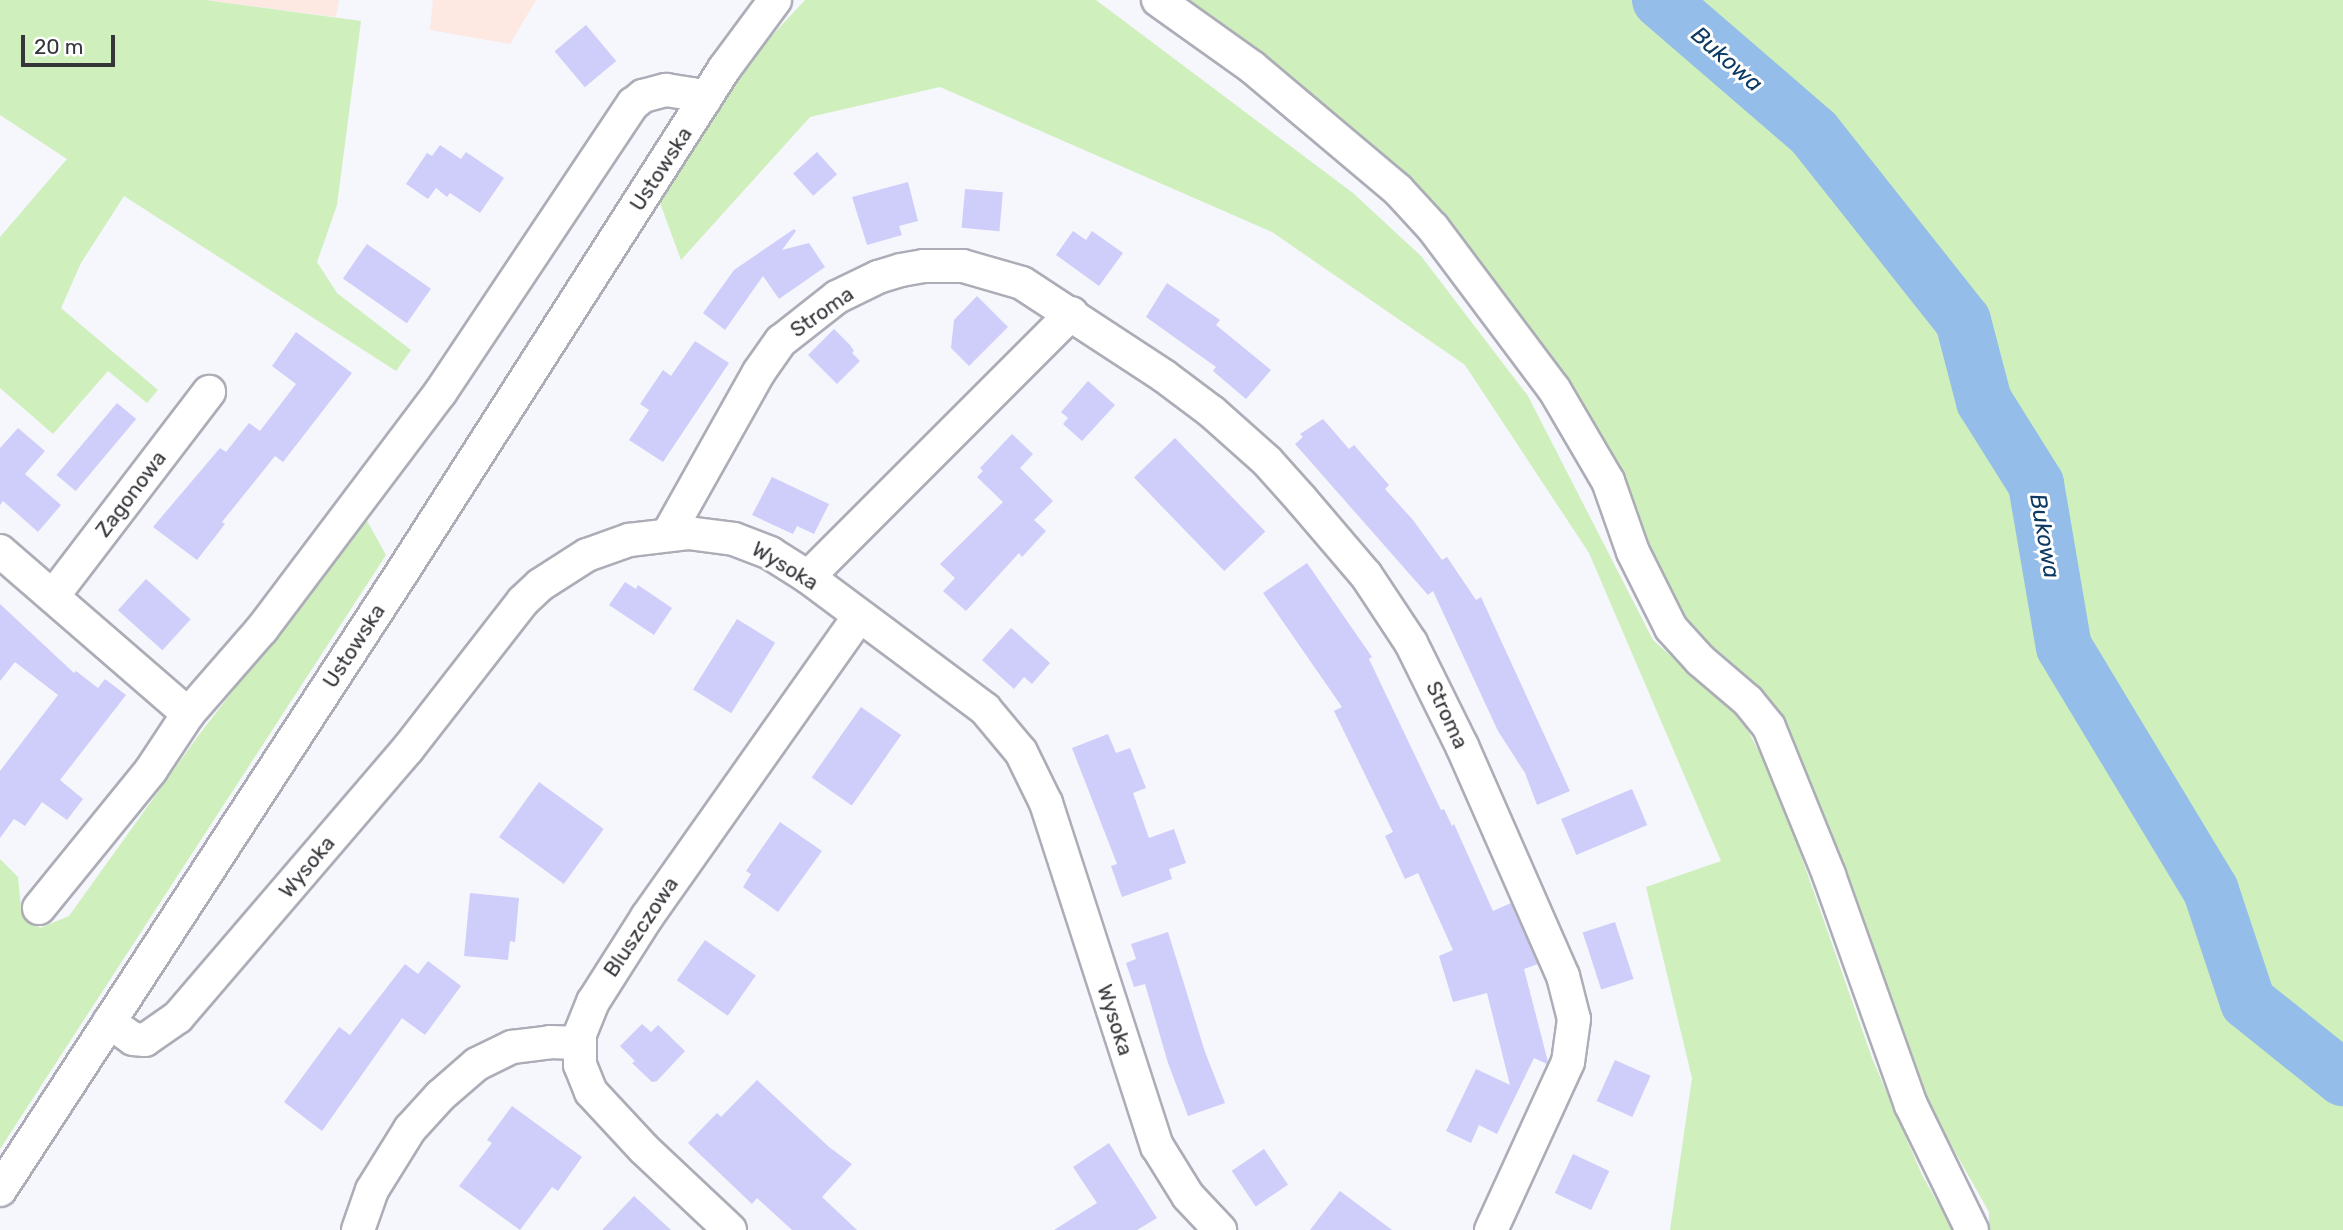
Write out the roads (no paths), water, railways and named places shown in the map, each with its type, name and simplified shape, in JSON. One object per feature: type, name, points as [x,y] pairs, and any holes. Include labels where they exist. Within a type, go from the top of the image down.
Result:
[{"type":"street","name":"Ustowska","points":[[0,1190],[388,594],[705,100],[775,0]]},
{"type":"street","points":[[1158,0],[1252,67],[1398,190],[1433,228],[1554,389],[1608,481],[1633,552],[1671,628],[1700,660],[1748,701],[1769,727],[1829,875],[1911,1105],[1972,1230]]},
{"type":"street","name":"Ustowska","points":[[39,908],[151,770],[188,715],[262,629],[440,393],[633,104],[643,96],[666,90],[692,94],[705,100]]},
{"type":"street","name":"Stroma","points":[[668,534],[759,373],[781,341],[820,308],[846,292],[901,270],[923,266],[963,267],[1022,283],[1072,313],[1212,412],[1267,461],[1366,575],[1391,611],[1430,678],[1563,976],[1574,1019],[1568,1062],[1491,1230]]},
{"type":"street","points":[[808,577],[1072,313]]},
{"type":"street","name":"Zagonowa","points":[[53,596],[209,392]]},
{"type":"street","name":"Wysoka","points":[[109,1022],[133,1039],[145,1040],[178,1017],[407,750],[523,601],[540,584],[598,551],[629,540],[668,534],[734,539],[770,553],[808,577],[985,709],[1004,728],[1032,769],[1157,1146],[1188,1196],[1220,1230]]},
{"type":"street","points":[[0,551],[188,715]]},
{"type":"street","name":"Bluszczowa","points":[[730,1230],[644,1149],[591,1092],[580,1065],[579,1043],[584,1019],[627,947],[859,616]]},
{"type":"street","points":[[358,1230],[372,1190],[410,1129],[440,1096],[477,1064],[512,1047],[550,1042],[579,1043]]},
{"type":"waterway","name":"Bukowa","points":[[1660,0],[1814,133],[1963,321],[1984,401],[2036,484],[2064,647],[2211,891],[2248,1002],[2343,1078]]}]
